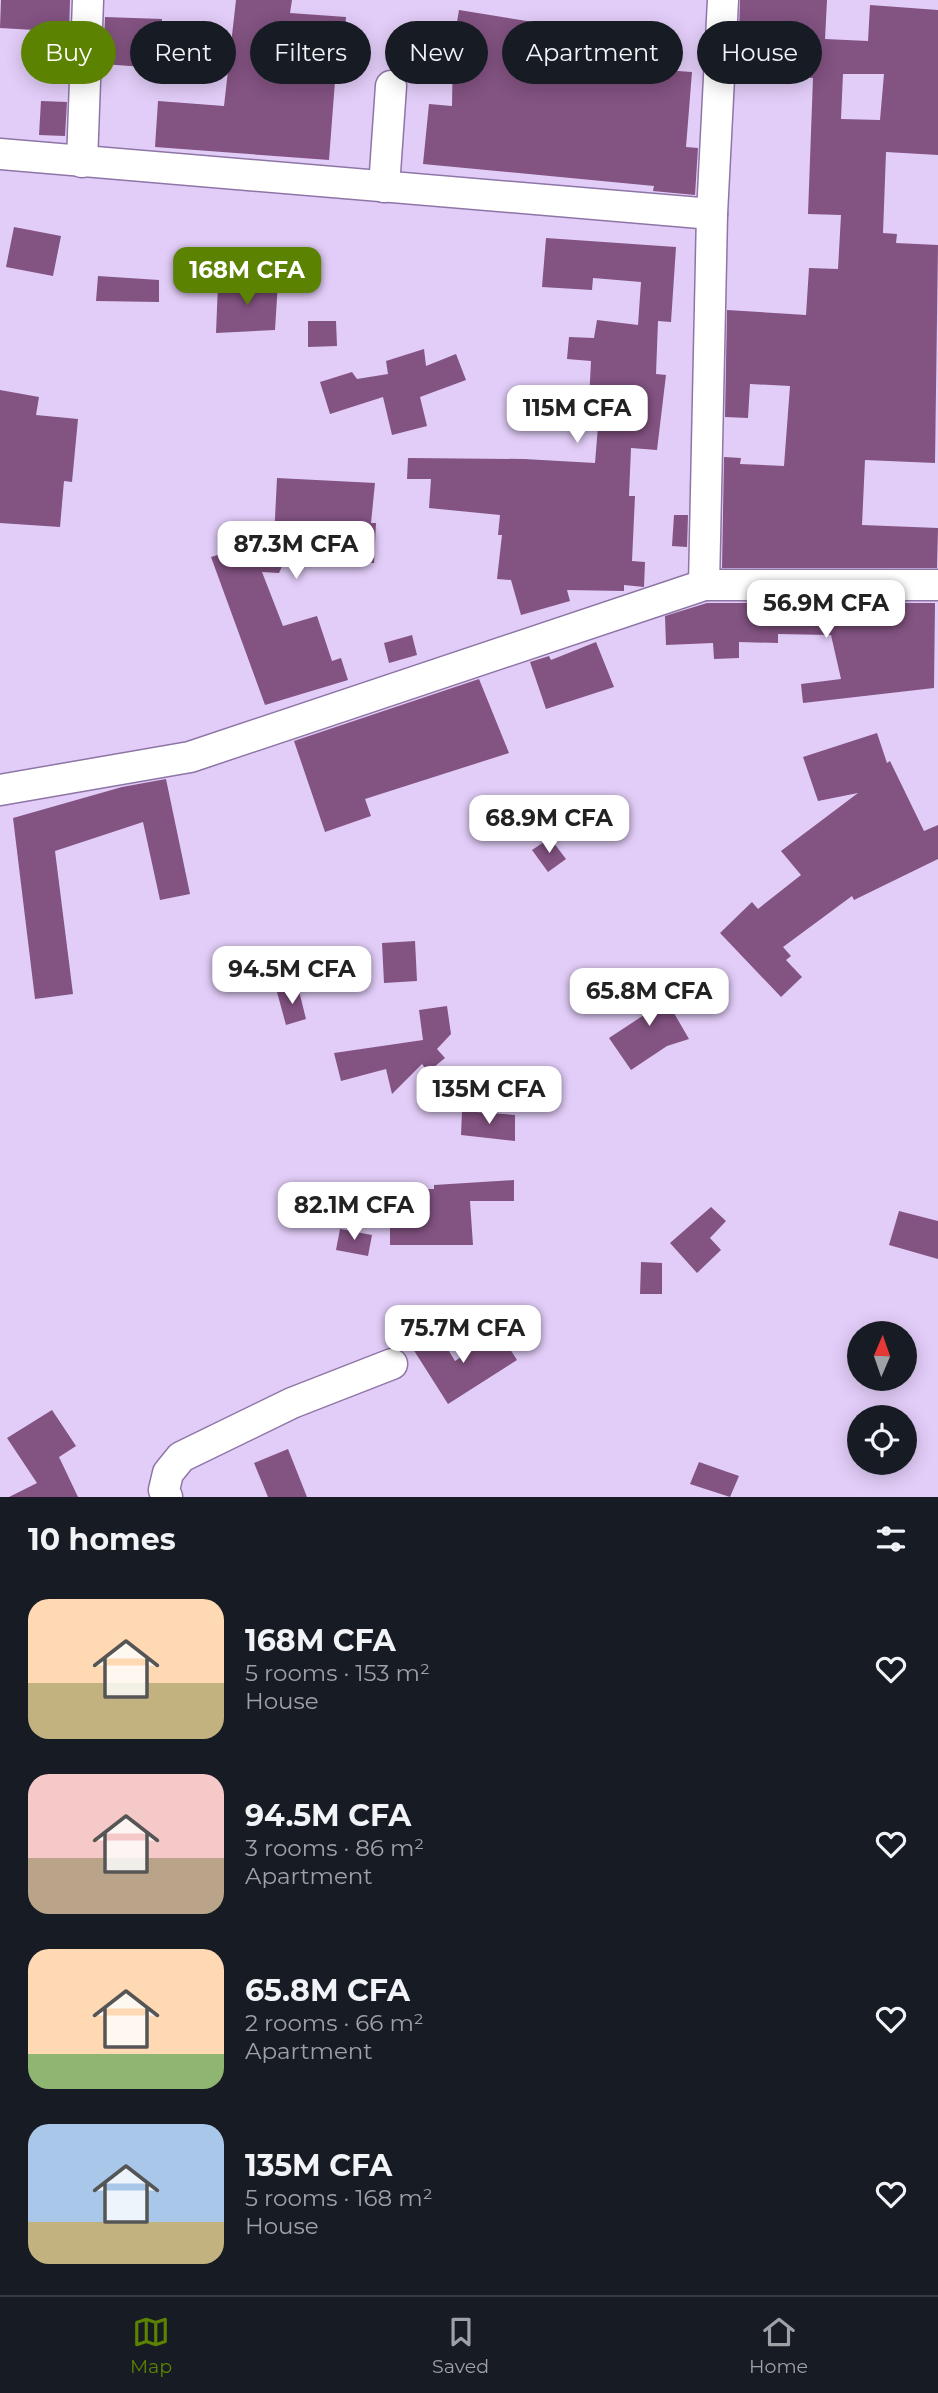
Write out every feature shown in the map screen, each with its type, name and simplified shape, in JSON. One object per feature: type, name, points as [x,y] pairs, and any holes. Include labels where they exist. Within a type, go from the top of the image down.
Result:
[{"type":"street","points":[[82,162],[88,0]]},
{"type":"street","points":[[704,585],[712,214],[723,0]]},
{"type":"street","points":[[384,187],[391,86]]},
{"type":"street","points":[[0,154],[712,214]]},
{"type":"street","points":[[0,790],[190,757],[704,585],[938,585]]},
{"type":"street","points":[[167,1497],[164,1489],[168,1473],[181,1457],[292,1403],[392,1364]]},
{"type":"building","points":[[1,0],[70,0],[69,21],[21,21],[21,29],[0,28]]},
{"type":"building","points":[[236,0],[292,0],[290,13],[346,17],[346,21],[250,21],[250,84],[335,84],[329,160],[155,147],[158,101],[224,106],[226,84],[236,84],[236,21],[234,21]]},
{"type":"building","points":[[740,0],[827,0],[825,39],[868,41],[870,5],[938,10],[938,155],[886,152],[883,233],[897,234],[896,243],[938,245],[935,463],[865,460],[862,525],[938,528],[937,568],[722,568],[724,457],[741,458],[740,464],[784,466],[790,386],[750,384],[748,418],[725,417],[727,310],[806,315],[809,268],[838,269],[841,215],[808,214],[813,84],[822,84],[822,21],[739,21]],"holes":[[[843,74],[884,74],[880,120],[841,119]]]},
{"type":"building","points":[[459,10],[527,21],[502,21],[502,84],[683,84],[683,71],[692,72],[686,147],[698,148],[695,195],[653,191],[654,186],[423,164],[429,104],[452,106],[452,84],[488,84],[488,21],[457,21]]},
{"type":"building","points":[[105,17],[162,19],[130,21],[130,66],[116,65],[116,21],[105,21]]},
{"type":"building","points":[[41,101],[67,102],[65,136],[39,135]]},
{"type":"building","points":[[14,227],[61,236],[53,276],[6,267]]},
{"type":"building","points":[[546,238],[676,247],[671,322],[658,321],[656,374],[666,375],[657,450],[631,448],[629,496],[635,496],[632,561],[645,562],[644,587],[624,585],[624,591],[567,590],[570,601],[521,615],[511,580],[497,579],[502,535],[498,535],[500,515],[429,508],[431,479],[407,479],[408,458],[524,459],[595,463],[600,402],[589,401],[591,361],[567,359],[569,337],[594,338],[597,320],[638,325],[641,282],[593,278],[592,290],[542,287]]},
{"type":"building","points":[[98,276],[159,280],[159,302],[96,301]]},
{"type":"building","points":[[278,282],[275,330],[216,333],[218,284]]},
{"type":"building","points":[[308,321],[336,321],[337,346],[308,347]]},
{"type":"building","points":[[424,349],[426,366],[456,354],[466,380],[420,397],[427,426],[392,435],[383,397],[330,414],[320,382],[352,372],[357,379],[388,374],[386,361]]},
{"type":"building","points":[[0,390],[39,397],[36,415],[78,419],[72,482],[64,481],[60,527],[0,523]]},
{"type":"building","points":[[277,478],[375,483],[371,523],[376,523],[374,563],[327,561],[327,558],[287,555],[279,573],[262,572],[283,626],[317,616],[332,661],[341,658],[348,680],[265,705],[211,557],[274,538]]},
{"type":"building","points":[[674,515],[688,515],[687,547],[672,546]]},
{"type":"building","points":[[707,603],[935,603],[934,688],[803,703],[801,684],[841,679],[831,635],[778,634],[778,643],[739,642],[739,658],[714,659],[713,643],[666,645],[665,616]]},
{"type":"building","points":[[412,635],[417,655],[389,663],[384,643]]},
{"type":"building","points":[[596,642],[614,687],[546,709],[530,662],[549,656],[551,660]]},
{"type":"building","points":[[479,679],[509,753],[365,799],[371,816],[325,832],[294,741]]},
{"type":"building","points":[[877,733],[887,763],[890,761],[924,831],[938,825],[938,859],[854,900],[852,896],[783,947],[791,956],[786,960],[802,977],[781,997],[720,933],[752,902],[758,909],[801,875],[781,851],[858,793],[818,801],[803,757]]},
{"type":"building","points":[[166,779],[190,894],[160,900],[143,822],[55,851],[73,994],[35,999],[13,818],[122,787]]},
{"type":"building","points":[[550,838],[566,859],[548,872],[532,850]]},
{"type":"building","points":[[415,941],[417,981],[384,983],[382,943]]},
{"type":"building","points":[[653,977],[689,1039],[667,1046],[631,1070],[609,1038],[647,1013],[633,989]]},
{"type":"building","points":[[298,987],[306,1019],[286,1025],[277,992]]},
{"type":"building","points":[[447,1006],[451,1034],[437,1049],[445,1058],[428,1072],[422,1064],[392,1094],[386,1069],[341,1081],[334,1053],[423,1040],[419,1010]]},
{"type":"building","points":[[462,1111],[515,1115],[515,1141],[461,1135]]},
{"type":"building","points":[[514,1180],[514,1201],[470,1201],[473,1245],[390,1245],[390,1190],[434,1189],[434,1185]]},
{"type":"building","points":[[711,1207],[726,1221],[710,1238],[721,1250],[697,1273],[670,1243]]},
{"type":"building","points":[[899,1211],[938,1221],[938,1259],[889,1245]]},
{"type":"building","points":[[340,1229],[372,1235],[368,1256],[336,1250]]},
{"type":"building","points":[[641,1262],[662,1263],[662,1294],[640,1294]]},
{"type":"building","points":[[499,1332],[517,1360],[448,1404],[413,1349],[438,1333],[455,1361]]},
{"type":"building","points":[[52,1410],[76,1446],[59,1457],[78,1497],[9,1497],[37,1483],[7,1438]]},
{"type":"building","points":[[288,1449],[307,1497],[268,1497],[254,1463]]},
{"type":"building","points":[[699,1462],[739,1476],[730,1497],[690,1484]]}]
